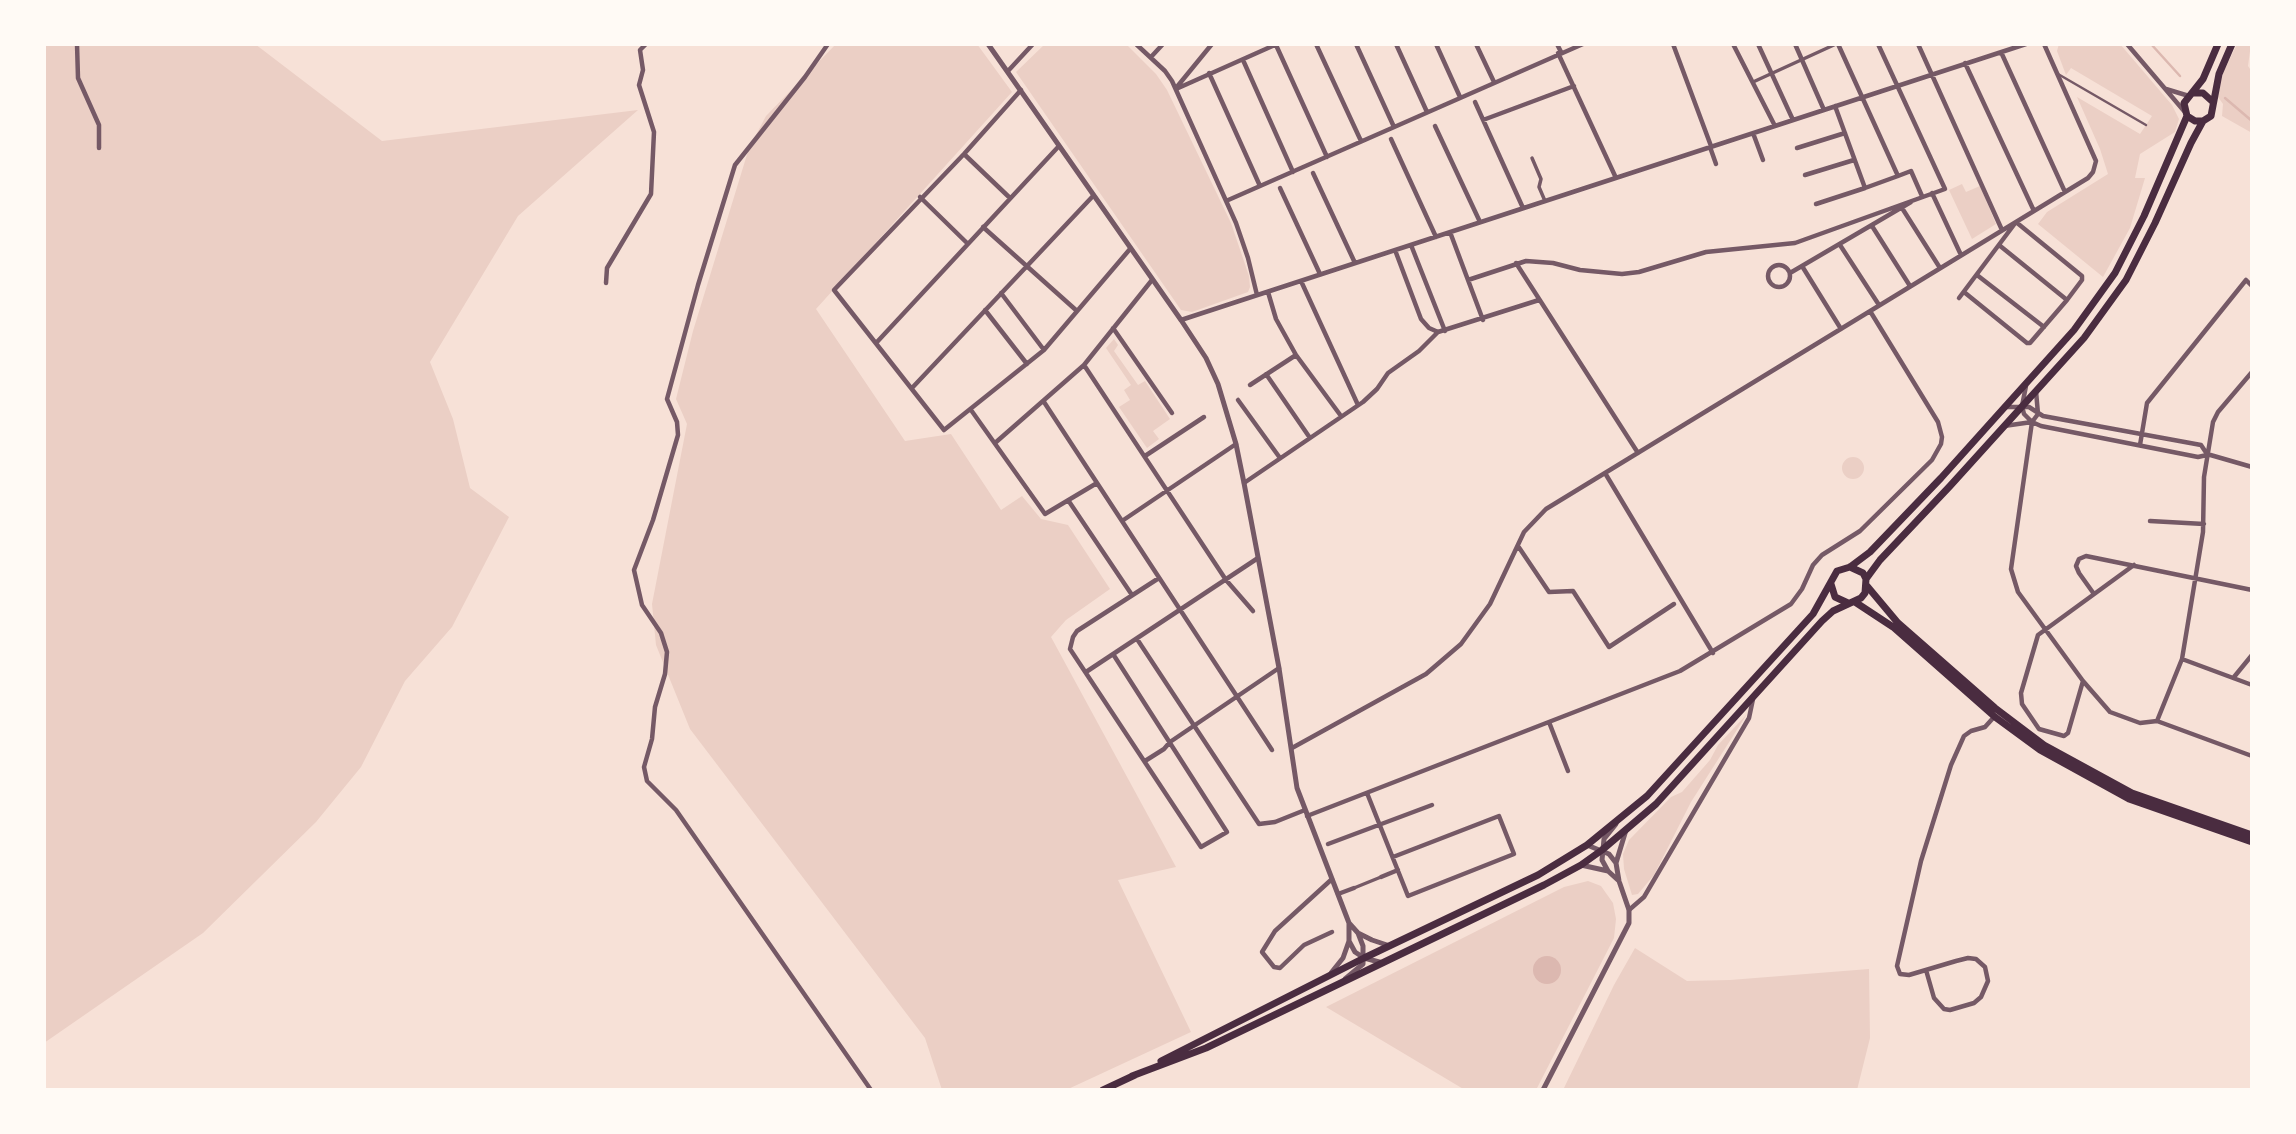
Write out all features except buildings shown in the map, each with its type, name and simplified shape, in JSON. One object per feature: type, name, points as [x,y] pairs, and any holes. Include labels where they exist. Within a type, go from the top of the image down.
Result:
[{"type":"main road","points":[[1103,1090],[1329,976],[1363,956],[1390,946],[1538,875],[1587,845],[1647,796],[1810,617],[1837,571],[1850,567],[1879,542],[2074,330],[2115,273],[2144,216],[2186,114],[2184,103],[2203,79],[2218,44]]},
{"type":"main road","points":[[2186,114],[2194,121],[2203,121],[2211,116],[2220,74],[2232,44]]},
{"type":"main road","points":[[2192,94],[2207,95],[2213,102]]},
{"type":"main road","points":[[1132,1076],[1206,1048],[1544,885],[1603,851],[1656,804],[1822,621],[1833,611],[1865,593],[1867,583],[1880,560],[2084,338],[2126,280],[2203,121]]},
{"type":"main road","points":[[1850,567],[1863,573],[1867,583],[1898,623],[1995,708],[2044,745],[2132,793],[2252,835]]},
{"type":"main road","points":[[1831,583],[1835,597],[1851,602],[1893,628],[1995,717],[2040,750],[2129,799],[2252,842]]},
{"type":"street","points":[[77,44],[78,78],[99,125],[99,148]]},
{"type":"street","points":[[606,283],[607,268],[650,194],[654,132],[639,85],[643,70],[639,50],[646,44]]},
{"type":"street","points":[[828,44],[735,165],[667,399],[677,422],[678,435],[653,520],[634,570],[642,604],[661,633],[667,652],[665,674],[655,707],[652,739],[644,773],[647,781],[676,810],[871,1090]]},
{"type":"street","points":[[988,44],[1181,320],[1212,370],[1223,398],[1244,483],[1279,668],[1297,788],[1349,923],[1349,941],[1343,958],[1329,976]]},
{"type":"street","points":[[1008,71],[1034,44]]},
{"type":"street","points":[[1136,44],[1169,75],[1176,89],[1227,201],[1248,258],[1257,295]]},
{"type":"street","points":[[1151,57],[1163,44]]},
{"type":"street","points":[[1176,89],[1212,44]]},
{"type":"street","points":[[1176,89],[1277,44],[1327,157]]},
{"type":"street","points":[[1316,44],[1361,141]]},
{"type":"street","points":[[1356,44],[1394,127]]},
{"type":"street","points":[[1396,44],[1427,112]]},
{"type":"street","points":[[1436,44],[1460,97]]},
{"type":"street","points":[[1476,44],[1494,82]]},
{"type":"street","points":[[1557,44],[1616,178]]},
{"type":"street","points":[[1227,201],[1583,44]]},
{"type":"street","points":[[1673,44],[1716,164]]},
{"type":"street","points":[[1734,44],[1775,126]]},
{"type":"street","points":[[1758,44],[1793,120]]},
{"type":"street","points":[[1795,44],[1824,110]]},
{"type":"street","points":[[1752,82],[1837,44],[1898,176]]},
{"type":"street","points":[[1468,280],[1536,260],[1591,272],[1639,272],[1706,252],[1795,243],[1945,189],[1878,44]]},
{"type":"street","points":[[1918,44],[2002,230]]},
{"type":"street","points":[[1181,320],[2026,44]]},
{"type":"street","points":[[1292,748],[1426,674],[1461,644],[1490,604],[1524,532],[1546,509],[2088,178],[2096,161],[2044,44]]},
{"type":"street","points":[[2127,44],[2186,114]]},
{"type":"street","points":[[2001,52],[2065,192]]},
{"type":"street","points":[[1243,60],[1293,172]]},
{"type":"street","points":[[1965,63],[2034,211]]},
{"type":"street","points":[[1209,73],[1260,186]]},
{"type":"street","points":[[1483,120],[1574,86]]},
{"type":"street","points":[[2166,89],[2192,94]]},
{"type":"street","points":[[1021,90],[964,155],[920,197],[834,290],[944,430],[1044,350],[1130,249]]},
{"type":"street","points":[[1475,102],[1523,208]]},
{"type":"street","points":[[1835,106],[1865,188]]},
{"type":"street","points":[[1435,126],[1480,222]]},
{"type":"street","points":[[1753,133],[1763,160]]},
{"type":"street","points":[[1797,148],[1845,133]]},
{"type":"street","points":[[1391,139],[1436,237]]},
{"type":"street","points":[[877,342],[1059,146]]},
{"type":"street","points":[[964,155],[1010,198]]},
{"type":"street","points":[[1532,159],[1541,179],[1539,187],[1545,201]]},
{"type":"street","points":[[1805,175],[1854,159]]},
{"type":"street","points":[[1816,204],[1911,172],[1922,196]]},
{"type":"street","points":[[1313,173],[1355,263]]},
{"type":"street","points":[[1280,188],[1320,274]]},
{"type":"street","points":[[1932,193],[1961,256]]},
{"type":"street","points":[[912,388],[1093,196]]},
{"type":"street","points":[[1790,273],[1922,196]]},
{"type":"street","points":[[920,197],[968,244]]},
{"type":"street","points":[[1902,208],[1940,268]]},
{"type":"street","points":[[1959,298],[2016,222]]},
{"type":"street","points":[[1964,292],[2027,343],[2034,341],[2082,280],[2080,273],[2016,222]]},
{"type":"street","points":[[1872,226],[1910,286]]},
{"type":"street","points":[[983,227],[1077,311]]},
{"type":"street","points":[[1450,232],[1483,320]]},
{"type":"street","points":[[1411,245],[1445,331]]},
{"type":"street","points":[[1840,245],[1879,305]]},
{"type":"street","points":[[1999,245],[2067,300]]},
{"type":"street","points":[[1395,250],[1422,318],[1429,328],[1438,332],[1483,320],[1539,300]]},
{"type":"street","points":[[1516,264],[1638,453]]},
{"type":"street","points":[[1775,266],[1785,267],[1790,273],[1790,280],[1782,287],[1770,282],[1769,275],[1775,266]]},
{"type":"street","points":[[1802,266],[1841,328]]},
{"type":"street","points":[[1977,275],[2044,327]]},
{"type":"street","points":[[996,443],[1084,365],[1152,280]]},
{"type":"street","points":[[2140,445],[2147,403],[2246,280],[2252,286]]},
{"type":"street","points":[[1301,281],[1360,403]]},
{"type":"street","points":[[1268,292],[1276,319],[1296,355],[1341,416]]},
{"type":"street","points":[[1001,293],[1044,350]]},
{"type":"street","points":[[985,310],[1027,364]]},
{"type":"street","points":[[1137,639],[1259,824],[1265,825],[1367,793],[1680,671],[1791,604],[1802,589],[1813,565],[1822,555],[1855,536],[1938,452],[1942,437],[1938,422],[1870,311]]},
{"type":"street","points":[[1113,328],[1172,413]]},
{"type":"street","points":[[1244,483],[1360,403],[1377,389],[1388,373],[1419,351],[1438,332]]},
{"type":"street","points":[[1250,385],[1296,355]]},
{"type":"street","points":[[1084,365],[1226,580],[1253,611]]},
{"type":"street","points":[[2157,721],[2182,659],[2204,524],[2204,477],[2213,422],[2218,412],[2252,372]]},
{"type":"street","points":[[1266,374],[1310,438]]},
{"type":"street","points":[[2030,379],[2022,406],[2024,414],[2041,426],[2198,457],[2207,454],[2252,467]]},
{"type":"street","points":[[2036,390],[2038,414],[2032,422],[2011,569],[2018,592],[2083,681],[2110,712],[2140,723],[2157,721],[2252,756]]},
{"type":"street","points":[[1238,400],[1280,458]]},
{"type":"street","points":[[1044,402],[1272,750]]},
{"type":"street","points":[[2004,407],[2029,407],[2038,414],[2201,445],[2207,454]]},
{"type":"street","points":[[971,410],[1045,514],[1097,483]]},
{"type":"street","points":[[1145,456],[1204,417]]},
{"type":"street","points":[[2004,426],[2032,422]]},
{"type":"street","points":[[1122,521],[1236,444]]},
{"type":"street","points":[[1605,473],[1713,653]]},
{"type":"street","points":[[1068,500],[1132,595]]},
{"type":"street","points":[[2150,521],[2204,524]]},
{"type":"street","points":[[1518,545],[1549,592],[1573,591],[1609,647],[1674,604]]},
{"type":"street","points":[[2094,594],[2076,566],[2079,559],[2086,556],[2252,590]]},
{"type":"street","points":[[1086,672],[1258,558]]},
{"type":"street","points":[[2083,681],[2068,733],[2064,736],[2039,729],[2022,704],[2021,693],[2038,635],[2134,565]]},
{"type":"street","points":[[1113,654],[1227,832],[1201,847],[1070,649],[1077,631],[1159,578]]},
{"type":"street","points":[[2234,677],[2252,655]]},
{"type":"street","points":[[2182,659],[2252,685]]},
{"type":"street","points":[[1145,761],[1279,668]]},
{"type":"street","points":[[1629,910],[1644,897],[1749,718],[1754,696]]},
{"type":"street","points":[[1926,970],[1934,998],[1944,1009],[1950,1010],[1974,1003],[1981,997],[1988,981],[1985,967],[1976,959],[1956,961],[1909,975],[1900,974],[1897,966],[1921,861],[1951,765],[1964,736],[1985,727],[1995,717]]},
{"type":"street","points":[[1549,722],[1568,771]]},
{"type":"street","points":[[1367,793],[1408,896],[1514,854],[1499,816],[1393,857]]},
{"type":"street","points":[[1328,844],[1432,805]]},
{"type":"street","points":[[1619,821],[1607,835],[1602,860],[1608,871],[1619,881]]},
{"type":"street","points":[[1543,1090],[1629,923],[1629,910],[1616,863],[1626,830]]},
{"type":"street","points":[[1587,845],[1603,851],[1616,863]]},
{"type":"street","points":[[1581,865],[1608,871]]},
{"type":"street","points":[[1338,894],[1398,870]]},
{"type":"street","points":[[1332,879],[1275,931],[1262,952],[1277,969],[1307,943],[1332,932]]},
{"type":"street","points":[[1349,923],[1358,933],[1390,946]]},
{"type":"street","points":[[1334,987],[1360,967],[1363,956],[1358,933]]},
{"type":"street","points":[[1349,941],[1355,952],[1383,963]]},
{"type":"lane","points":[[2058,73],[2146,125]]},
{"type":"shaded area","points":[[44,44],[255,44],[382,141],[638,110],[518,216],[430,362],[453,419],[470,488],[509,517],[452,627],[405,681],[361,767],[316,822],[203,933],[44,1043]]},
{"type":"shaded area","points":[[836,44],[977,44],[1012,92],[816,309],[905,441],[951,434],[1001,510],[1022,496],[1041,519],[1068,525],[1110,589],[1066,620],[1051,637],[1176,867],[1118,880],[1191,1032],[1066,1090],[942,1090],[925,1038],[690,729],[656,645],[652,604],[687,424],[676,399],[693,331],[749,148],[766,116]]},
{"type":"shaded area","points":[[1045,44],[1126,44],[1156,74],[1167,90],[1231,223],[1249,276],[1248,292],[1192,312],[1181,310],[1016,72]]},
{"type":"shaded area","points":[[2059,44],[2120,44],[2172,105],[2179,119],[2175,132],[2140,154],[2135,178],[2145,178],[2130,228],[2103,277],[2038,224],[2047,212],[2108,174],[2077,97],[2140,134],[2152,116],[2071,68],[2066,75],[2057,51]]},
{"type":"shaded area","points":[[2237,44],[2251,44],[2248,66],[2252,72],[2252,133],[2222,116],[2223,104],[2218,97],[2223,73]]},
{"type":"shaded area","points":[[1962,184],[1966,192],[1980,186],[1996,224],[1972,239],[1949,190]]},
{"type":"shaded area","points":[[1114,339],[1118,345],[1114,351],[1138,385],[1145,381],[1170,419],[1153,431],[1159,439],[1147,448],[1119,407],[1130,400],[1124,390],[1131,385],[1106,348]]},
{"type":"shaded area","points":[[1853,457],[1863,464],[1864,468],[1857,478],[1853,479],[1843,472],[1842,468],[1849,458]]},
{"type":"shaded area","points":[[1747,714],[1691,802],[1654,875],[1638,894],[1632,895],[1624,869],[1623,854],[1629,840],[1671,797],[1682,792],[1710,760],[1718,745]]},
{"type":"shaded area","points":[[1588,881],[1601,886],[1613,903],[1616,919],[1614,938],[1536,1090],[1465,1090],[1326,1007],[1564,887]]},
{"type":"shaded area","points":[[1635,948],[1687,981],[1869,969],[1870,1038],[1857,1090],[1563,1090]]},
{"type":"shaded area","points":[[1547,956],[1557,960],[1561,970],[1557,980],[1547,984],[1537,980],[1533,970],[1537,960]]},
{"type":"waterway","points":[[2151,44],[2180,76]]},
{"type":"waterway","points":[[2225,98],[2252,121]]}]
